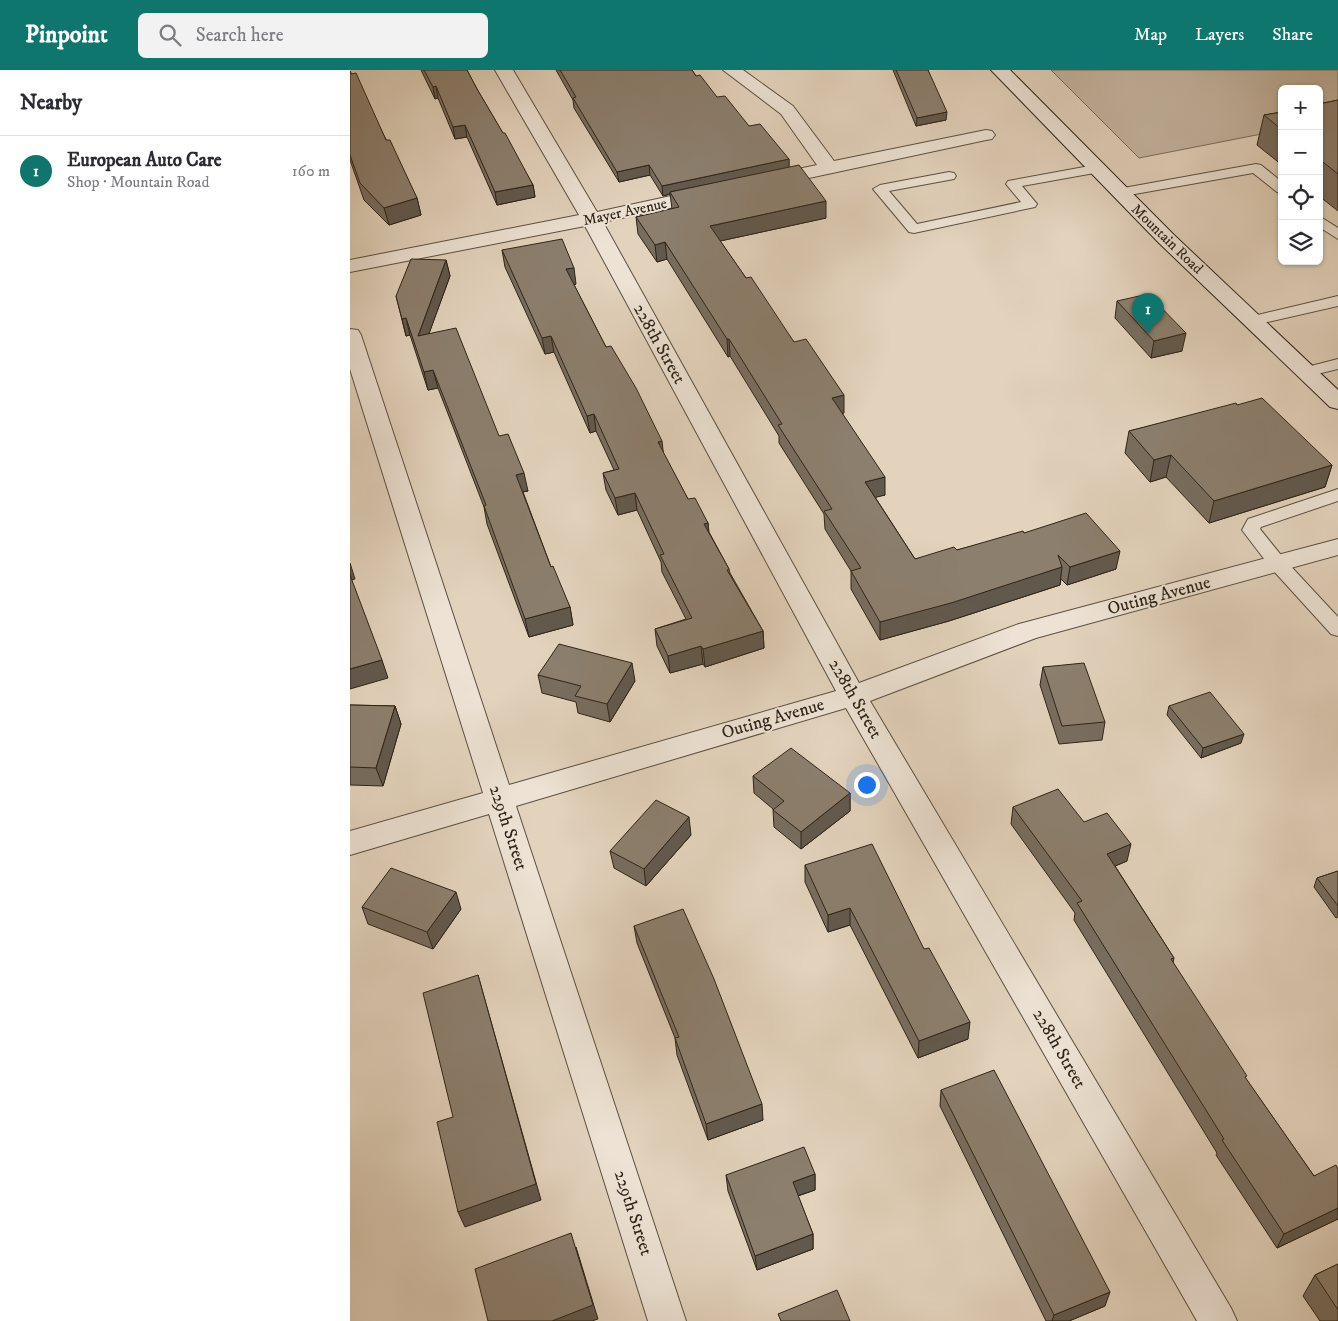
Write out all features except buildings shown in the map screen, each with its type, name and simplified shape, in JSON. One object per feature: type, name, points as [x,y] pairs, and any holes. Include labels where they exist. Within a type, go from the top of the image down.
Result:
[{"type":"street","name":"228th Street","points":[[504,70],[591,219],[853,696],[1218,1321]]},
{"type":"street","points":[[732,70],[787,110],[829,168]]},
{"type":"street","name":"Mountain Road","points":[[1000,70],[1118,193],[1250,321],[1338,402]]},
{"type":"street","name":"Mayer Avenue","points":[[350,266],[591,219],[986,135]]},
{"type":"street","name":"229th Street","points":[[350,334],[667,1321]]},
{"type":"street","name":"Outing Avenue","points":[[350,843],[853,696],[1028,631],[1338,547]]},
{"type":"lane","points":[[1118,193],[1256,168],[1278,186]]},
{"type":"lane","points":[[949,176],[880,189],[914,229],[1030,204],[1013,184],[1096,169]]},
{"type":"lane","points":[[1323,223],[1338,235]]},
{"type":"lane","points":[[1250,321],[1338,301]]},
{"type":"lane","points":[[1305,372],[1338,364]]},
{"type":"lane","points":[[1338,495],[1254,523],[1251,530],[1278,564],[1338,629]]},
{"type":"shaded area","points":[[1051,70],[1338,70],[1338,118],[1323,121],[1323,85],[1278,85],[1278,131],[1139,158]]},
{"type":"place","name":"European Auto Care","points":[[1148,334]]}]
